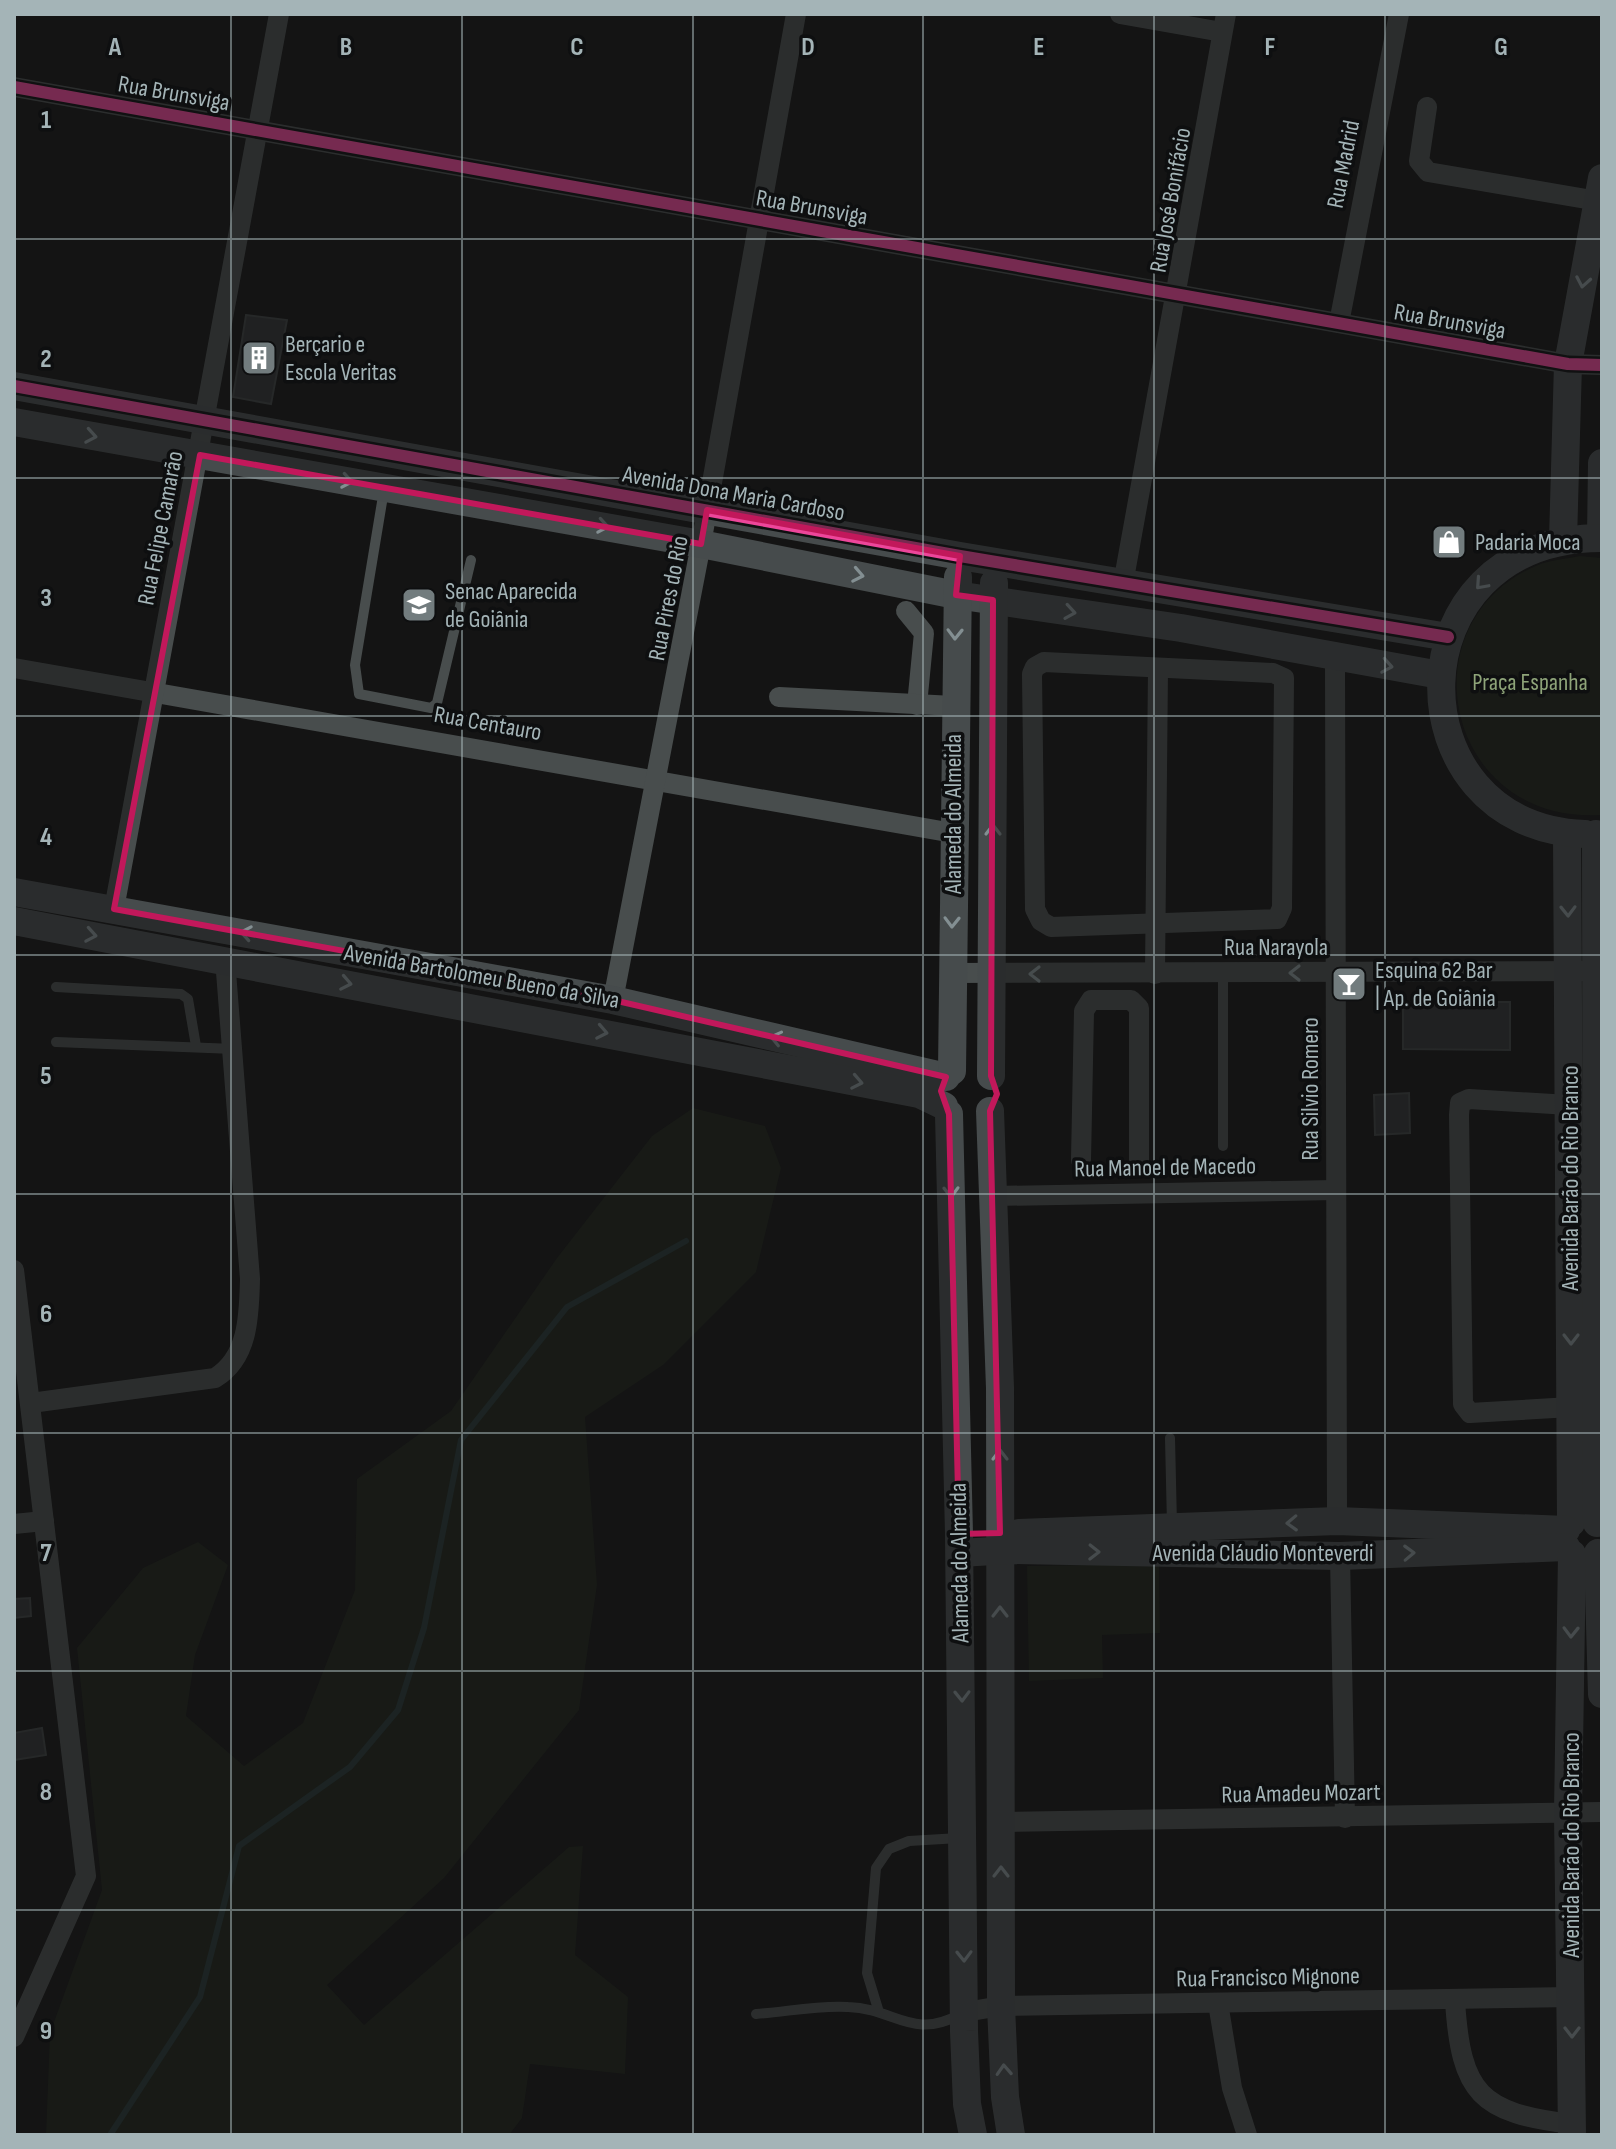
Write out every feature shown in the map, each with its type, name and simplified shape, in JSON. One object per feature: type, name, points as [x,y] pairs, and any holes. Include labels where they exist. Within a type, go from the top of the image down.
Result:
[{"type":"street","name":"Rua Felipe Camarão","points":[[114,909],[207,421],[279,14]]},
{"type":"street","name":"Rua Pires do Rio","points":[[613,1000],[701,544],[796,14]]},
{"type":"street","points":[[1120,14],[1224,23]]},
{"type":"street","name":"Rua Madrid","points":[[1339,323],[1399,14]]},
{"type":"street","name":"Rua José Bonifácio","points":[[1123,584],[1224,23]]},
{"type":"street","name":"Rua Brunsviga","points":[[14,87],[1568,364],[1602,365]]},
{"type":"street","points":[[1427,107],[1419,161],[1428,172],[1600,190],[1568,364],[1563,540]]},
{"type":"street","name":"Avenida Dona Maria Cardoso","points":[[14,386],[960,556],[1448,637]]},
{"type":"street","points":[[14,422],[701,544],[956,595],[1181,628],[1440,675]]},
{"type":"street","points":[[1599,833],[1567,833],[1524,821],[1487,796],[1459,761],[1443,720],[1440,675],[1448,637],[1465,602],[1492,572],[1525,551],[1563,540],[1602,538],[1602,463]]},
{"type":"street","name":"Alameda do Almeida","points":[[949,1074],[956,595],[960,556]]},
{"type":"street","name":"Alameda do Almeida","points":[[991,1076],[994,974],[993,600],[996,562]]},
{"type":"street","points":[[906,611],[924,633],[917,705]]},
{"type":"street","name":"Rua Silvio Romero","points":[[1335,657],[1337,1521]]},
{"type":"street","points":[[1044,662],[1273,673],[1284,678],[1287,690],[1280,916],[1273,920],[1154,923],[1051,927],[1037,916],[1032,674],[1035,667],[1044,662]]},
{"type":"street","name":"Rua Centauro","points":[[14,668],[655,778],[953,833]]},
{"type":"street","points":[[1155,974],[1158,668]]},
{"type":"street","points":[[779,697],[954,706]]},
{"type":"street","name":"Avenida Barão do Rio Branco","points":[[1567,833],[1571,1407],[1602,1694]]},
{"type":"street","name":"Avenida Barão do Rio Branco","points":[[1572,2129],[1568,1813],[1599,1249],[1599,833]]},
{"type":"street","name":"Avenida Bartolomeu Bueno da Silva","points":[[14,892],[613,1000],[949,1074]]},
{"type":"street","name":"Avenida Bartolomeu Bueno da Silva","points":[[14,921],[919,1094],[946,1110]]},
{"type":"street","points":[[31,1403],[215,1378],[227,1371],[238,1355],[245,1334],[250,1279],[225,959]]},
{"type":"street","name":"Rua Narayola","points":[[951,973],[1600,971]]},
{"type":"street","points":[[1111,974],[1113,1000]]},
{"type":"street","points":[[1081,1160],[1084,1011],[1091,1000],[1131,1000],[1139,1008],[1139,1163]]},
{"type":"street","points":[[965,1065],[980,1067],[991,1076],[997,1094],[990,1111],[978,1120],[963,1121],[946,1110],[941,1091],[949,1074],[965,1065]]},
{"type":"street","points":[[1569,1105],[1469,1099],[1460,1103],[1459,1115],[1463,1404],[1470,1413],[1571,1407]]},
{"type":"street","name":"Alameda do Almeida","points":[[946,1110],[959,1543],[967,2104],[973,2135]]},
{"type":"street","name":"Alameda do Almeida","points":[[990,1111],[995,1196],[1000,1542],[1001,2006],[1005,2097],[1011,2135]]},
{"type":"street","name":"Rua Manoel de Macedo","points":[[995,1196],[1336,1190]]},
{"type":"street","points":[[14,1270],[86,1876],[14,2037]]},
{"type":"street","points":[[14,1524],[44,1521]]},
{"type":"street","name":"Avenida Cláudio Monteverdi","points":[[959,1543],[1172,1527],[1337,1521],[1584,1538]]},
{"type":"street","name":"Avenida Cláudio Monteverdi","points":[[1000,1542],[1340,1556],[1584,1538]]},
{"type":"street","points":[[1340,1556],[1345,1818]]},
{"type":"street","name":"Rua Amadeu Mozart","points":[[1001,1822],[1602,1812]]},
{"type":"street","name":"Rua Francisco Mignone","points":[[965,2012],[1001,2006],[1572,1997]]},
{"type":"street","points":[[1455,2001],[1458,2049],[1481,2097],[1521,2118],[1572,2129]]},
{"type":"street","points":[[1218,2003],[1232,2088],[1247,2135]]},
{"type":"lane","points":[[385,488],[355,665],[359,694],[431,708],[437,703],[471,560]]},
{"type":"lane","points":[[1223,973],[1223,1146]]},
{"type":"lane","points":[[56,987],[181,994],[188,999],[196,1046]]},
{"type":"lane","points":[[56,1042],[234,1049]]},
{"type":"lane","points":[[1170,1438],[1172,1527]]},
{"type":"lane","points":[[878,2009],[867,1973],[876,1868],[889,1849],[909,1841],[963,1838]]},
{"type":"lane","points":[[756,2014],[846,2006],[878,2009],[896,2021],[916,2026],[940,2025],[965,2012]]},
{"type":"highlighted area","points":[[200,455],[701,544],[707,510],[960,556],[956,595],[993,600],[991,1076],[997,1094],[990,1111],[1000,1533],[959,1534],[949,1114],[941,1091],[946,1077],[613,1000],[114,909]]},
{"type":"green space","name":"Praça Espanha","points":[[1580,556],[1602,558],[1602,815],[1548,809],[1506,788],[1477,755],[1460,715],[1457,671],[1469,629],[1496,592],[1538,565]]},
{"type":"green space","points":[[693,1108],[765,1126],[781,1168],[756,1272],[663,1365],[585,1417],[597,1585],[579,1710],[444,1878],[327,1985],[364,2025],[569,1847],[583,1846],[575,1955],[628,1997],[625,2074],[530,2064],[522,2118],[509,2135],[46,2135],[50,2033],[102,1890],[77,1648],[143,1568],[198,1542],[228,1565],[195,1655],[186,1716],[244,1766],[303,1723],[355,1590],[357,1479],[451,1411],[557,1258],[652,1136]]},
{"type":"green space","points":[[1159,1564],[1160,1633],[1102,1635],[1103,1678],[1029,1681],[1027,1566]]},
{"type":"building","name":"Berçario e Escola Veritas","points":[[246,315],[287,320],[271,404],[233,397]]},
{"type":"building","points":[[1403,1002],[1510,1002],[1510,1050],[1403,1049]]},
{"type":"building","points":[[1409,1093],[1410,1133],[1375,1135],[1374,1095]]},
{"type":"building","points":[[30,1598],[31,1616],[14,1618],[14,1599]]},
{"type":"building","points":[[42,1728],[46,1755],[14,1760],[14,1733]]},
{"type":"waterway","points":[[110,2135],[200,1997],[239,1846],[350,1767],[398,1710],[424,1628],[461,1440],[567,1307],[686,1241]]},
{"type":"cycle path","points":[[14,87],[1568,364],[1602,365]]},
{"type":"cycle path","points":[[14,386],[960,556],[1448,637]]},
{"type":"place","name":"Berçario e Escola Veritas","points":[[259,358]]},
{"type":"place","name":"Padaria Moca","points":[[1449,542]]},
{"type":"place","name":"Senac Aparecida de Goiânia","points":[[419,605]]},
{"type":"place","name":"Esquina 62 Bar | Ap. de Goiânia","points":[[1349,984]]}]
